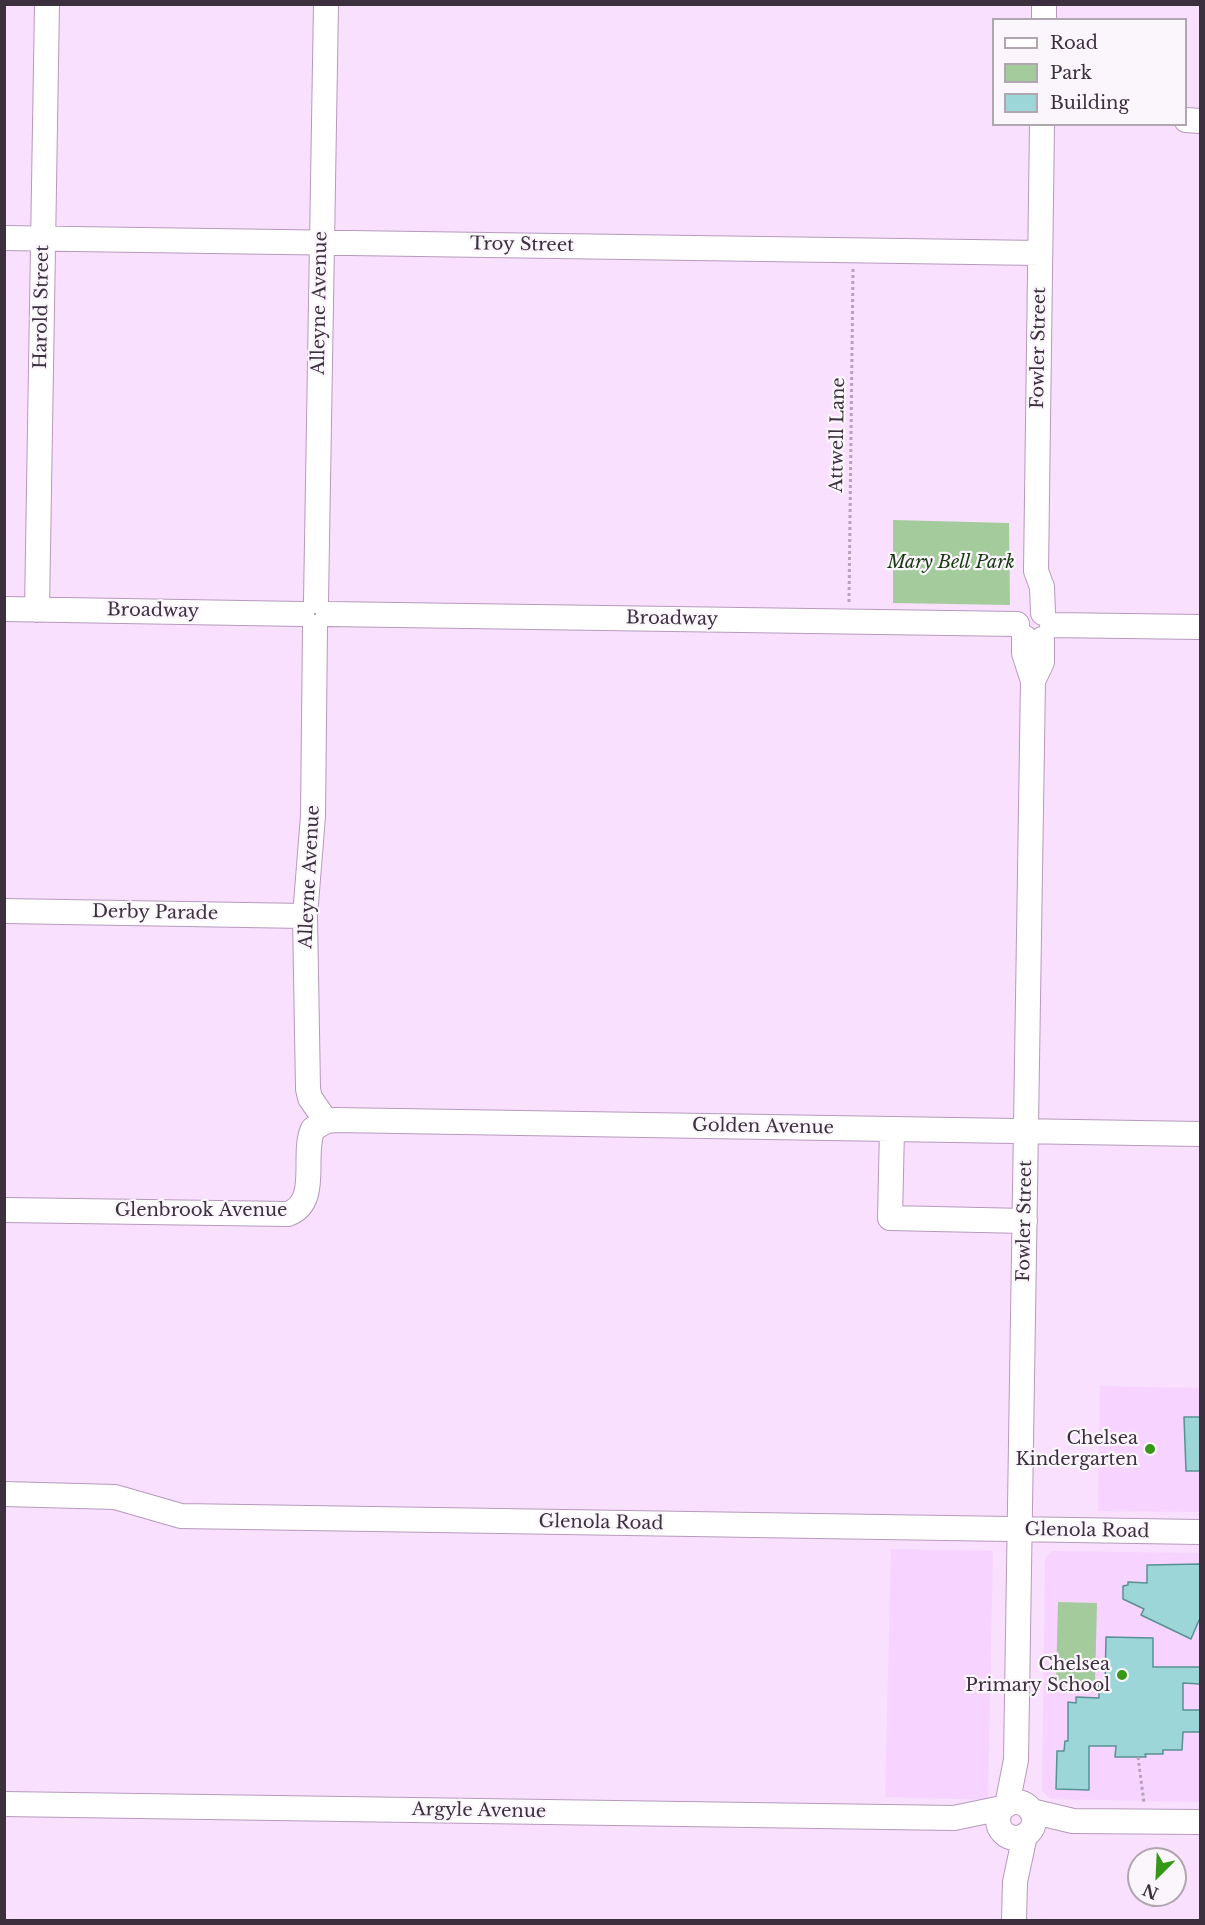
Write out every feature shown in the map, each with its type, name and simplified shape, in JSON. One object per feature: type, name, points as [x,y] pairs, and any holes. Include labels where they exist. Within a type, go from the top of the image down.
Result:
[{"type":"street","name":"Harold Street","points":[[37,610],[46,4]]},
{"type":"street","name":"Alleyne Avenue","points":[[326,4],[313,816],[305,915],[308,1089],[310,1098],[326,1121]]},
{"type":"street","name":"Fowler Street","points":[[1014,1920],[1033,681],[1042,662],[1034,625],[1042,587],[1036,570],[1042,126]]},
{"type":"street","name":"Troy Street","points":[[4,238],[1040,253]]},
{"type":"street","name":"Broadway","points":[[4,609],[1200,627]]},
{"type":"street","name":"Derby Parade","points":[[4,911],[305,915]]},
{"type":"street","name":"Golden Avenue","points":[[326,1121],[1200,1134]]},
{"type":"street","name":"Glenbrook Avenue","points":[[4,1210],[288,1214],[299,1208],[305,1199],[310,1135],[313,1129],[326,1121]]},
{"type":"street","points":[[892,1130],[890,1218],[1025,1221]]},
{"type":"street","name":"Glenola Road","points":[[4,1494],[115,1497],[181,1516],[1200,1532]]},
{"type":"street","name":"Argyle Avenue","points":[[4,1804],[1200,1822]]},
{"type":"path","name":"Attwell Lane","points":[[849,621],[854,250]]},
{"type":"path","points":[[1138,1757],[1144,1804]]},
{"type":"shaded area","name":"Chelsea Kindergarten","points":[[1100,1386],[1200,1388],[1200,1512],[1098,1511]]},
{"type":"shaded area","name":"Chelsea Primary School","points":[[891,1549],[993,1551],[988,1800],[885,1797]]},
{"type":"shaded area","name":"Chelsea Primary School","points":[[1052,1551],[1200,1553],[1200,1802],[1051,1799],[1042,1791],[1045,1558]]},
{"type":"green space","name":"Mary Bell Park","points":[[893,520],[1009,523],[1010,605],[893,603]]},
{"type":"green space","points":[[1058,1602],[1097,1603],[1095,1682],[1056,1681]]},
{"type":"building","points":[[1184,1417],[1200,1417],[1200,1471],[1186,1471]]},
{"type":"building","points":[[1200,1564],[1200,1618],[1191,1639],[1141,1615],[1144,1609],[1123,1599],[1123,1586],[1128,1585],[1128,1582],[1147,1583],[1147,1565]]},
{"type":"building","points":[[1106,1637],[1153,1638],[1153,1667],[1200,1667],[1200,1684],[1183,1683],[1183,1710],[1200,1710],[1200,1732],[1183,1732],[1182,1750],[1163,1750],[1163,1754],[1145,1754],[1146,1757],[1115,1757],[1116,1746],[1089,1746],[1089,1790],[1056,1789],[1057,1751],[1064,1751],[1065,1741],[1068,1741],[1068,1702],[1076,1703],[1076,1697],[1099,1698],[1099,1684],[1105,1684]]},
{"type":"place","name":"Chelsea Kindergarten","points":[[1150,1449]]},
{"type":"place","name":"Chelsea Primary School","points":[[1122,1675]]}]
